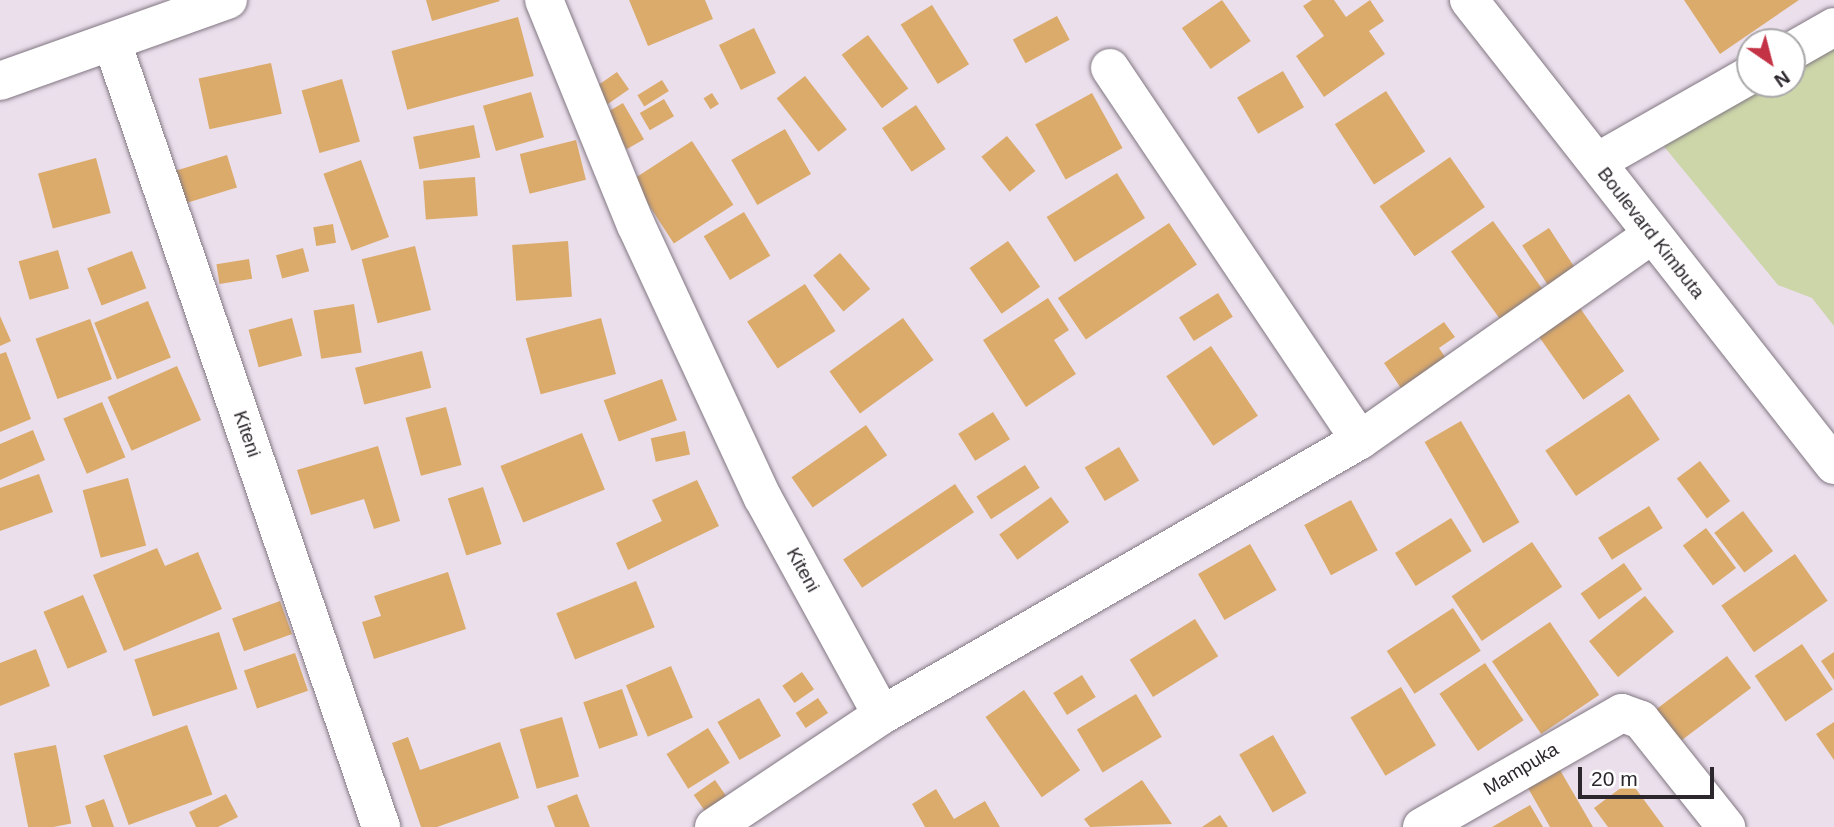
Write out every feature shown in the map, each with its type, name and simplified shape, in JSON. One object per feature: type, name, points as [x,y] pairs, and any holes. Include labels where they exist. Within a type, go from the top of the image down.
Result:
[{"type":"street","points":[[0,81],[228,0]]},
{"type":"street","name":"Kiteni","points":[[544,0],[636,225],[763,498],[882,715]]},
{"type":"street","name":"Boulevard Kimbuta","points":[[1469,0],[1834,466]]},
{"type":"street","points":[[1806,43],[1834,27]]},
{"type":"street","name":"Kiteni","points":[[112,41],[382,827]]},
{"type":"street","points":[[1110,68],[1360,440]]},
{"type":"street","points":[[1597,162],[1736,83]]},
{"type":"street","points":[[714,827],[882,715],[1360,440],[1652,235]]},
{"type":"street","name":"Mampuka","points":[[1422,827],[1622,713],[1641,720],[1726,827]]},
{"type":"green space","points":[[1834,46],[1834,326],[1812,298],[1778,285],[1657,138],[1736,97],[1806,98],[1806,61]]},
{"type":"building","points":[[426,0],[499,0],[500,1],[432,21]]},
{"type":"building","points":[[629,0],[705,0],[713,19],[648,46]]},
{"type":"building","points":[[1222,0],[1251,41],[1211,69],[1182,28]]},
{"type":"building","points":[[1312,0],[1334,0],[1346,17],[1370,0],[1384,21],[1369,31],[1385,54],[1324,97],[1296,56],[1324,36],[1303,6]]},
{"type":"building","points":[[1684,0],[1799,0],[1758,28],[1736,28],[1736,43],[1720,54]]},
{"type":"building","points":[[932,5],[969,64],[938,84],[901,25]]},
{"type":"building","points":[[1057,16],[1070,40],[1026,63],[1013,39]]},
{"type":"building","points":[[518,17],[534,76],[407,110],[391,51]]},
{"type":"building","points":[[754,28],[776,73],[741,90],[719,45]]},
{"type":"building","points":[[868,35],[908,89],[882,108],[842,55]]},
{"type":"building","points":[[271,63],[282,114],[209,129],[199,78]]},
{"type":"building","points":[[1283,71],[1304,107],[1258,134],[1237,98]]},
{"type":"building","points":[[617,72],[629,89],[606,105],[594,88]]},
{"type":"building","points":[[805,76],[847,130],[818,152],[777,98]]},
{"type":"building","points":[[342,79],[360,141],[320,153],[302,91]]},
{"type":"building","points":[[662,80],[669,91],[644,106],[637,95]]},
{"type":"building","points":[[1386,91],[1425,151],[1374,185],[1335,124]]},
{"type":"building","points":[[531,92],[544,137],[496,151],[483,106]]},
{"type":"building","points":[[712,93],[719,104],[710,109],[704,98]]},
{"type":"building","points":[[1092,93],[1123,148],[1066,180],[1035,125]]},
{"type":"building","points":[[664,99],[674,116],[650,130],[640,113]]},
{"type":"building","points":[[623,103],[644,139],[627,149],[606,113]]},
{"type":"building","points":[[916,105],[946,149],[912,172],[882,128]]},
{"type":"building","points":[[474,125],[480,157],[419,169],[413,137]]},
{"type":"building","points":[[785,129],[811,174],[757,205],[731,160]]},
{"type":"building","points":[[1007,136],[1035,171],[1010,192],[981,157]]},
{"type":"building","points":[[576,140],[586,180],[530,194],[520,154]]},
{"type":"building","points":[[692,141],[733,205],[674,243],[632,180]]},
{"type":"building","points":[[227,155],[237,188],[170,208],[160,175]]},
{"type":"building","points":[[1450,157],[1485,207],[1415,256],[1380,206]]},
{"type":"building","points":[[96,158],[111,213],[53,229],[38,174]]},
{"type":"building","points":[[361,160],[389,237],[351,251],[323,174]]},
{"type":"building","points":[[1117,173],[1145,218],[1075,262],[1047,217]]},
{"type":"building","points":[[475,177],[478,216],[426,220],[423,181]]},
{"type":"building","points":[[744,212],[770,256],[730,280],[704,236]]},
{"type":"building","points":[[1493,221],[1545,293],[1503,324],[1451,252]]},
{"type":"building","points":[[1169,223],[1197,264],[1086,339],[1058,298]]},
{"type":"building","points":[[333,224],[336,243],[316,246],[313,227]]},
{"type":"building","points":[[1549,228],[1577,271],[1550,288],[1522,245]]},
{"type":"building","points":[[568,241],[572,297],[516,301],[512,245]]},
{"type":"building","points":[[1008,241],[1040,287],[1002,314],[969,268]]},
{"type":"building","points":[[415,246],[431,310],[378,323],[362,259]]},
{"type":"building","points":[[303,248],[309,271],[282,278],[276,255]]},
{"type":"building","points":[[58,250],[69,288],[30,300],[19,261]]},
{"type":"building","points":[[132,251],[146,288],[102,306],[87,268]]},
{"type":"building","points":[[840,253],[870,289],[843,312],[813,275]]},
{"type":"building","points":[[249,259],[252,279],[220,284],[216,264]]},
{"type":"building","points":[[805,284],[835,331],[778,369],[747,322]]},
{"type":"building","points":[[1218,293],[1233,317],[1194,341],[1179,317]]},
{"type":"building","points":[[1048,298],[1069,330],[1054,340],[1076,374],[1026,407],[983,340]]},
{"type":"building","points":[[148,301],[171,358],[117,379],[94,323]]},
{"type":"building","points":[[354,304],[362,352],[321,359],[314,310]]},
{"type":"building","points":[[1580,308],[1624,371],[1583,400],[1539,337]]},
{"type":"building","points":[[0,316],[11,341],[0,346]]},
{"type":"building","points":[[292,318],[302,356],[259,367],[249,330]]},
{"type":"building","points":[[601,318],[616,374],[541,394],[526,338]]},
{"type":"building","points":[[903,318],[934,360],[860,414],[829,371]]},
{"type":"building","points":[[90,319],[112,379],[57,399],[35,339]]},
{"type":"building","points":[[1444,322],[1455,337],[1439,348],[1452,367],[1407,397],[1384,363]]},
{"type":"building","points":[[1211,346],[1258,416],[1213,446],[1166,376]]},
{"type":"building","points":[[422,351],[431,388],[364,405],[355,368]]},
{"type":"building","points":[[6,352],[31,419],[0,432],[0,354]]},
{"type":"building","points":[[177,366],[201,420],[132,451],[108,397]]},
{"type":"building","points":[[662,379],[677,420],[619,442],[604,400]]},
{"type":"building","points":[[1629,394],[1660,440],[1576,496],[1545,450]]},
{"type":"building","points":[[102,402],[125,457],[87,474],[63,418]]},
{"type":"building","points":[[446,407],[462,465],[421,476],[405,418]]},
{"type":"building","points":[[993,412],[1010,439],[975,461],[958,434]]},
{"type":"building","points":[[1461,421],[1520,522],[1483,543],[1425,442]]},
{"type":"building","points":[[866,425],[887,455],[813,508],[791,477]]},
{"type":"building","points":[[33,430],[45,460],[0,480],[0,444]]},
{"type":"building","points":[[685,431],[690,454],[656,462],[651,438]]},
{"type":"building","points":[[582,433],[605,490],[523,523],[500,466]]},
{"type":"building","points":[[378,446],[400,521],[374,529],[364,499],[311,515],[297,470]]},
{"type":"building","points":[[1119,447],[1139,480],[1105,501],[1085,468]]},
{"type":"building","points":[[1700,461],[1730,501],[1707,518],[1677,478]]},
{"type":"building","points":[[1025,465],[1040,488],[991,519],[976,497]]},
{"type":"building","points":[[39,474],[53,512],[0,531],[0,488]]},
{"type":"building","points":[[128,478],[146,546],[101,558],[83,490]]},
{"type":"building","points":[[697,480],[719,526],[628,570],[616,543],[662,521],[652,500]]},
{"type":"building","points":[[955,484],[974,512],[862,588],[843,559]]},
{"type":"building","points":[[483,487],[502,544],[466,555],[448,498]]},
{"type":"building","points":[[1051,497],[1069,522],[1017,560],[999,535]]},
{"type":"building","points":[[1351,500],[1378,550],[1331,575],[1304,525]]},
{"type":"building","points":[[1649,506],[1663,528],[1612,560],[1598,538]]},
{"type":"building","points":[[1743,511],[1773,551],[1744,573],[1714,533]]},
{"type":"building","points":[[1451,518],[1472,551],[1416,586],[1395,553]]},
{"type":"building","points":[[1706,528],[1736,568],[1713,585],[1683,545]]},
{"type":"building","points":[[1532,542],[1562,587],[1482,641],[1452,596]]},
{"type":"building","points":[[1250,544],[1276,590],[1225,620],[1198,574]]},
{"type":"building","points":[[157,548],[165,566],[198,552],[222,609],[124,651],[93,575]]},
{"type":"building","points":[[1795,554],[1828,601],[1754,652],[1721,606]]},
{"type":"building","points":[[1624,563],[1642,589],[1599,620],[1581,593]]},
{"type":"building","points":[[448,572],[466,629],[374,659],[362,622],[381,616],[374,596]]},
{"type":"building","points":[[636,581],[655,627],[575,660],[556,613]]},
{"type":"building","points":[[83,595],[107,652],[68,669],[43,612]]},
{"type":"building","points":[[1645,596],[1674,632],[1618,677],[1589,641]]},
{"type":"building","points":[[280,601],[292,634],[244,651],[232,618]]},
{"type":"building","points":[[1453,608],[1481,651],[1415,694],[1387,651]]},
{"type":"building","points":[[1195,619],[1218,656],[1153,697],[1130,660]]},
{"type":"building","points":[[1550,622],[1599,695],[1541,734],[1492,661]]},
{"type":"building","points":[[219,632],[238,689],[153,717],[134,660]]},
{"type":"building","points":[[1802,644],[1833,690],[1786,721],[1755,676]]},
{"type":"building","points":[[36,649],[50,686],[0,706],[0,663]]},
{"type":"building","points":[[1834,652],[1834,680],[1821,661]]},
{"type":"building","points":[[295,653],[308,691],[257,708],[244,671]]},
{"type":"building","points":[[1727,656],[1751,688],[1678,743],[1654,711]]},
{"type":"building","points":[[1485,663],[1524,720],[1478,751],[1439,694]]},
{"type":"building","points":[[671,666],[693,718],[648,737],[626,685]]},
{"type":"building","points":[[802,672],[814,689],[794,703],[782,686]]},
{"type":"building","points":[[1082,675],[1096,697],[1067,715],[1053,693]]},
{"type":"building","points":[[1401,687],[1436,745],[1385,776],[1350,717]]},
{"type":"building","points":[[622,689],[638,735],[599,749],[583,702]]},
{"type":"building","points":[[1024,690],[1080,770],[1042,797],[985,717]]},
{"type":"building","points":[[1136,694],[1162,737],[1103,772],[1077,730]]},
{"type":"building","points":[[759,698],[781,736],[739,760],[717,722]]},
{"type":"building","points":[[818,698],[828,713],[806,728],[796,713]]},
{"type":"building","points":[[562,717],[579,777],[537,789],[520,729]]},
{"type":"building","points":[[1834,722],[1834,760],[1816,734]]},
{"type":"building","points":[[187,725],[212,795],[129,825],[103,755]]},
{"type":"building","points":[[708,728],[730,763],[688,789],[666,754]]},
{"type":"building","points":[[1273,735],[1306,793],[1273,813],[1239,755]]},
{"type":"building","points":[[408,737],[420,770],[500,742],[519,798],[437,827],[421,827],[392,743]]},
{"type":"building","points":[[56,745],[71,824],[28,827],[14,753]]},
{"type":"building","points":[[1560,770],[1593,827],[1550,827],[1528,788]]},
{"type":"building","points":[[715,780],[729,800],[707,815],[694,795]]},
{"type":"building","points":[[1142,780],[1172,824],[1090,827],[1084,819]]},
{"type":"building","points":[[1630,781],[1664,827],[1608,827],[1594,808]]},
{"type":"building","points":[[936,789],[954,819],[985,801],[1000,827],[925,827],[912,804]]},
{"type":"building","points":[[226,794],[238,817],[218,827],[196,827],[189,812]]},
{"type":"building","points":[[577,794],[590,827],[555,827],[547,806]]},
{"type":"building","points":[[104,799],[114,827],[92,827],[85,806]]},
{"type":"building","points":[[1530,805],[1543,827],[1492,827]]},
{"type":"building","points":[[1220,815],[1228,827],[1202,827]]}]
